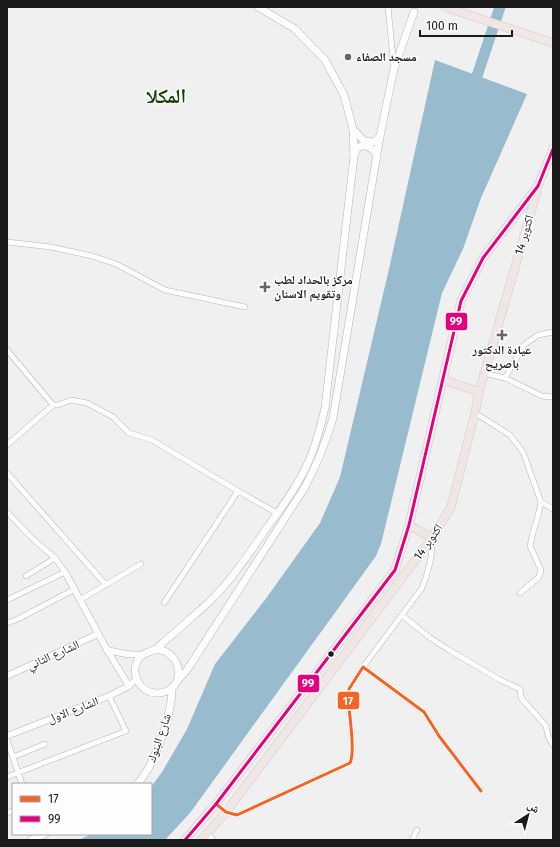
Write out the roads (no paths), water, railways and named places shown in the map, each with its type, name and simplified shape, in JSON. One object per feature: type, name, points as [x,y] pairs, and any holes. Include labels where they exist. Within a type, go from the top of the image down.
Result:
[{"type":"highway","points":[[445,7],[551,43]]},
{"type":"highway","points":[[185,840],[216,804],[395,570],[409,525],[444,380],[461,301],[483,258],[538,186],[553,148]]},
{"type":"highway","name":"14 اكتوبر","points":[[201,840],[226,812],[432,538],[451,507],[484,373],[538,186]]},
{"type":"highway","points":[[444,380],[479,392]]},
{"type":"highway","points":[[409,525],[432,538]]},
{"type":"main road","points":[[155,650],[224,586],[277,513],[295,486],[310,459],[319,435],[325,408],[354,156],[353,129],[344,95],[325,60],[295,29],[258,7]]},
{"type":"main road","points":[[177,681],[179,670],[175,659],[166,652],[155,650],[148,651],[142,655],[137,662],[135,667],[136,679],[141,687],[153,693],[160,693],[172,688],[186,670],[305,487],[318,463],[327,440],[333,418],[380,136],[394,69],[414,12]]},
{"type":"main road","points":[[353,129],[364,141],[374,142],[380,136]]},
{"type":"main road","points":[[354,156],[358,147],[367,146],[374,151],[377,159]]},
{"type":"main road","name":"شارع البنوك","points":[[138,783],[149,766],[161,738],[172,697],[172,688]]},
{"type":"main road","points":[[31,840],[43,835]]},
{"type":"street","points":[[388,7],[394,69]]},
{"type":"street","points":[[7,242],[51,247],[92,256],[116,264],[165,290],[245,307]]},
{"type":"street","points":[[505,378],[524,345],[538,336],[553,332]]},
{"type":"street","points":[[7,350],[53,405]]},
{"type":"street","points":[[484,373],[505,378],[542,396],[553,397]]},
{"type":"street","points":[[7,445],[53,405],[58,405],[71,400],[87,403],[113,416],[129,433],[152,440],[277,513]]},
{"type":"street","points":[[474,413],[513,438],[523,452],[541,502],[530,546],[541,570],[539,577],[520,593]]},
{"type":"street","points":[[7,473],[106,585]]},
{"type":"street","points":[[164,603],[238,491]]},
{"type":"street","points":[[541,502],[552,508]]},
{"type":"street","points":[[7,512],[34,540],[55,558],[65,572],[98,634],[129,686]]},
{"type":"street","points":[[216,804],[226,812],[236,815],[350,763],[352,760],[352,748],[348,693],[349,689],[363,667],[403,616],[422,588],[426,577],[432,547],[432,538]]},
{"type":"street","points":[[26,576],[55,558]]},
{"type":"street","points":[[80,600],[142,564]]},
{"type":"street","points":[[7,600],[65,572]]},
{"type":"street","points":[[7,623],[18,619],[75,589]]},
{"type":"street","points":[[403,616],[429,637],[449,650],[502,681],[520,689],[521,698],[546,726],[548,736],[553,745]]},
{"type":"street","name":"الشارع الثاني","points":[[7,676],[98,634]]},
{"type":"street","points":[[107,650],[126,654],[142,655]]},
{"type":"street","points":[[363,667],[424,712],[439,736],[481,791]]},
{"type":"street","name":"الشارع الاول","points":[[7,736],[109,696],[129,686],[136,679]]},
{"type":"street","points":[[7,777],[126,732],[109,696]]},
{"type":"street","points":[[7,740],[22,783]]},
{"type":"street","points":[[13,757],[45,744]]},
{"type":"street","points":[[412,840],[417,830]]},
{"type":"street","points":[[207,833],[213,840]]},
{"type":"water","points":[[435,60],[527,94],[481,198],[463,249],[442,293],[381,544],[376,556],[190,813],[165,840],[78,840],[90,835],[152,835],[152,786],[162,772],[187,729],[215,664],[267,597],[320,523],[340,477],[389,269]]},
{"type":"waterway","points":[[477,76],[500,7]]},
{"type":"place","name":"مسجد الصفاء","points":[[348,57]]},
{"type":"place","name":"مركز بالحداد لطب وتقويم الاسنان","points":[[265,287]]},
{"type":"place","name":"عيادة الدكتور باصريح","points":[[502,335]]},
{"type":"district","name":"المكلا","points":[[166,96]]}]
